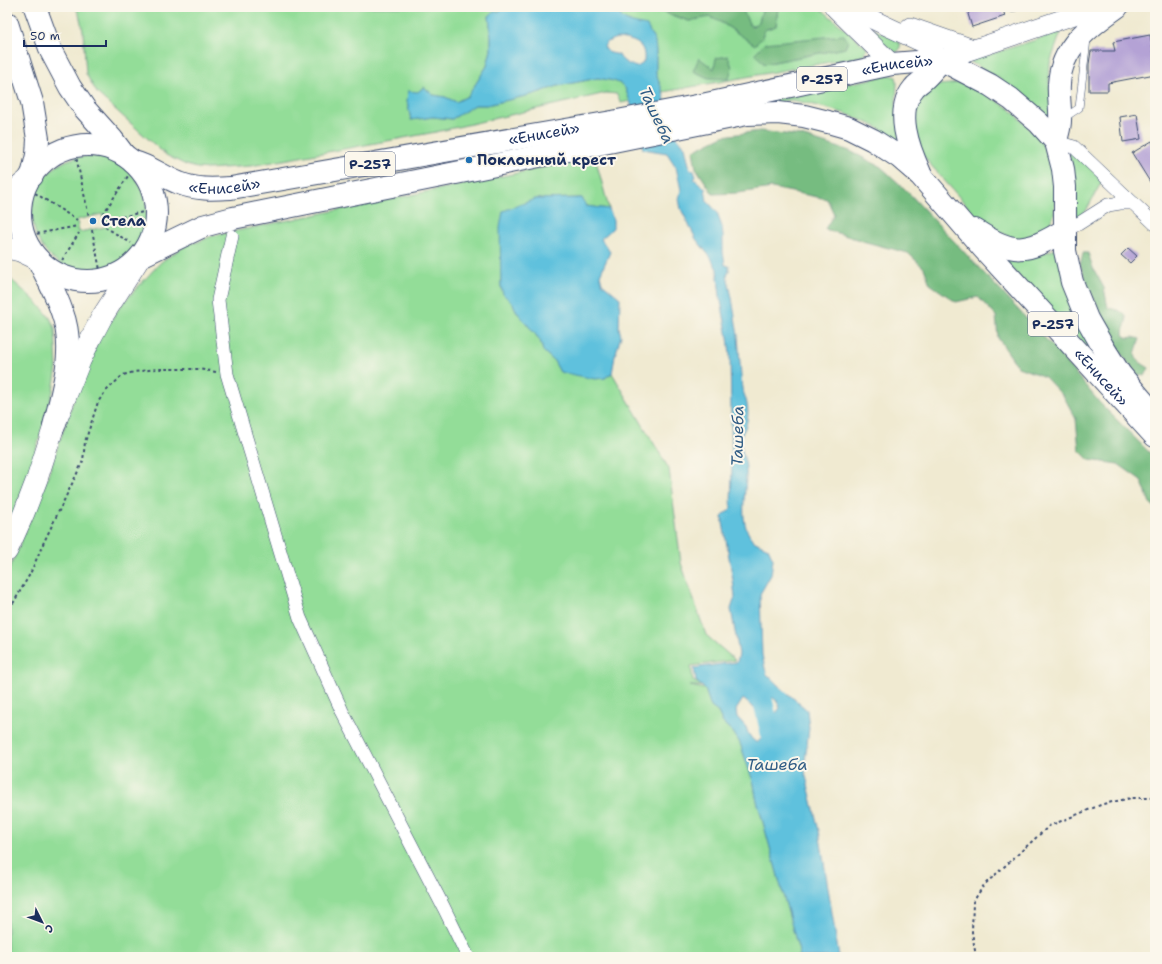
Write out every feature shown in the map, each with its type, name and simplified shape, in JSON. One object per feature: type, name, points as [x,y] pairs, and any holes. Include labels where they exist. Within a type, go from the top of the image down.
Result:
[{"type":"highway","name":"«Енисей»","points":[[7,23],[32,102],[38,139],[37,155],[21,187],[21,224],[15,242],[27,245],[46,266],[64,277],[77,281],[89,282],[102,280],[117,275],[130,267],[148,246],[156,222],[155,199],[141,170],[129,159],[85,109],[70,87],[52,51],[35,7]]},
{"type":"highway","points":[[1056,142],[1060,120],[1060,72],[1065,58],[1070,48],[1088,28],[1117,7]]},
{"type":"highway","name":"«Енисей»","points":[[921,176],[908,141],[904,117],[906,101],[914,88],[942,60]]},
{"type":"highway","name":"«Енисей»","points":[[21,187],[51,156],[62,150],[74,147],[95,145],[116,151],[172,180],[189,186],[208,189],[231,188],[613,131],[704,114],[892,64],[942,60],[990,85],[1011,99],[1039,123],[1056,142],[1063,170],[1065,187],[1065,251],[1072,282],[1086,318],[1120,374],[1155,415]]},
{"type":"highway","name":"«Енисей»","points":[[704,114],[778,113],[804,116],[849,128],[873,140],[899,157],[921,176],[982,248],[1155,436]]},
{"type":"highway","name":"«Енисей»","points":[[141,256],[203,226],[233,218],[613,131]]},
{"type":"highway","name":"«Енисей»","points":[[952,212],[983,235],[998,243],[1020,249],[1030,248],[1065,230]]},
{"type":"highway","points":[[46,266],[63,313],[68,339],[68,357],[65,380],[54,426]]},
{"type":"main road","points":[[7,551],[24,513],[37,479],[54,426],[80,361],[92,336],[141,256]]},
{"type":"street","points":[[834,7],[892,64]]},
{"type":"street","points":[[846,7],[925,44],[942,60],[1098,7]]},
{"type":"street","points":[[854,7],[973,49]]},
{"type":"street","points":[[1056,142],[1074,147],[1155,224]]},
{"type":"street","points":[[1065,230],[1078,224],[1108,205],[1133,203]]},
{"type":"street","points":[[232,236],[218,300],[227,374],[300,618],[342,711],[468,957]]},
{"type":"lane","points":[[1007,7],[1017,7]]},
{"type":"path","points":[[74,147],[89,217]]},
{"type":"path","points":[[103,214],[130,172],[129,159]]},
{"type":"path","points":[[21,187],[77,220]]},
{"type":"path","points":[[104,221],[156,210]]},
{"type":"path","points":[[15,242],[78,226]]},
{"type":"path","points":[[105,227],[137,247],[141,256]]},
{"type":"path","points":[[92,230],[102,280]]},
{"type":"path","points":[[46,266],[60,264],[79,232]]},
{"type":"path","points":[[7,614],[30,574],[83,461],[85,442],[98,402],[105,392],[123,375],[134,372],[156,369],[199,369],[227,374]]},
{"type":"path","points":[[976,957],[972,932],[973,902],[984,885],[1049,826],[1103,804],[1131,798],[1155,798]]},
{"type":"green space","points":[[75,7],[502,7],[500,11],[494,12],[489,16],[491,50],[487,66],[468,96],[456,102],[445,97],[433,95],[424,87],[407,101],[411,120],[433,117],[452,119],[475,105],[487,105],[534,94],[558,86],[598,78],[621,84],[625,88],[630,101],[621,103],[617,94],[606,93],[436,132],[251,166],[208,169],[197,168],[186,165],[166,155],[97,93],[86,74],[83,31],[79,14]]},
{"type":"green space","points":[[616,7],[657,7],[660,11],[689,21],[710,16],[737,33],[762,38],[764,30],[776,26],[778,7],[819,7],[867,48],[863,56],[663,92],[656,74],[656,50],[631,22],[624,20],[618,13]],"holes":[[[848,41],[845,48],[764,64]]]},
{"type":"green space","points":[[657,7],[741,7],[751,27],[759,22],[763,7],[778,7],[776,26],[764,30],[762,38],[755,45],[724,24],[710,17],[689,21],[660,11]]},
{"type":"green space","points":[[741,7],[763,7],[759,22],[750,27]]},
{"type":"green space","points":[[859,24],[895,38],[900,44],[900,49],[896,53]]},
{"type":"green space","points":[[1061,32],[1050,63],[1049,82],[1055,124],[998,78],[969,61]]},
{"type":"green space","points":[[844,35],[848,41],[845,48],[764,64],[755,53],[765,43]]},
{"type":"green space","points":[[728,56],[732,67],[729,79],[708,78],[693,71],[699,58],[714,69],[716,58]]},
{"type":"green space","points":[[890,75],[896,77],[897,81],[896,105],[902,143],[875,126],[847,114],[811,104],[792,100],[742,106]]},
{"type":"green space","points":[[959,83],[975,87],[1010,109],[1039,137],[1054,173],[1056,188],[1054,215],[1048,226],[1039,235],[1020,242],[982,223],[922,154],[912,128],[917,94],[923,89],[939,85]]},
{"type":"green space","points":[[760,131],[801,136],[850,151],[881,167],[906,190],[1056,350],[1099,402],[1155,458],[1155,507],[1150,503],[1141,480],[1118,464],[1089,460],[1079,450],[1076,419],[1064,397],[1045,377],[1018,367],[998,338],[996,316],[978,297],[956,302],[930,284],[924,268],[908,253],[825,229],[834,214],[827,199],[772,188],[738,193],[713,194],[696,168],[693,151],[723,136]]},
{"type":"green space","points":[[1069,148],[1103,179],[1086,211],[1074,220]]},
{"type":"green space","points":[[88,156],[114,161],[128,170],[137,181],[144,194],[146,208],[146,223],[141,237],[133,250],[115,266],[104,270],[91,272],[70,269],[54,259],[41,245],[34,229],[32,211],[36,193],[46,176],[65,161]],"holes":[[[102,214],[105,227],[79,232],[77,220]]]},
{"type":"green space","points":[[595,157],[609,209],[586,206],[582,198],[535,199],[501,269],[501,286],[503,293],[540,340],[543,351],[554,361],[560,372],[605,378],[612,373],[669,469],[681,563],[706,635],[735,660],[691,666],[693,681],[704,686],[690,686],[705,689],[711,707],[718,712],[723,723],[733,732],[740,743],[754,784],[756,797],[800,955],[799,957],[7,957],[7,573],[45,484],[79,384],[98,340],[122,304],[161,262],[188,244],[198,242],[212,236]]},
{"type":"green space","points":[[988,245],[1038,255],[1056,249],[1104,364]]},
{"type":"green space","points":[[1083,253],[1088,253],[1093,268],[1104,288],[1108,308],[1118,310],[1125,315],[1126,322],[1123,335],[1128,338],[1133,337],[1140,339],[1135,353],[1137,359],[1149,368],[1145,376],[1138,375],[1118,348],[1089,289],[1080,265]]},
{"type":"green space","points":[[7,276],[32,298],[50,318],[55,328],[57,368],[53,391],[29,474],[7,529]]},
{"type":"water","points":[[502,7],[616,7],[624,19],[632,23],[647,26],[655,42],[656,74],[663,92],[673,132],[685,147],[690,169],[694,171],[696,177],[694,179],[705,188],[707,201],[717,212],[722,227],[725,265],[729,266],[727,275],[738,336],[742,389],[747,402],[748,411],[746,426],[741,436],[746,470],[744,505],[745,523],[747,531],[752,539],[768,548],[773,559],[771,575],[760,594],[762,655],[766,673],[807,710],[809,728],[805,772],[819,831],[839,957],[799,957],[800,955],[756,797],[754,784],[740,743],[733,732],[723,723],[718,712],[711,707],[705,689],[696,681],[694,668],[737,662],[739,654],[731,609],[735,597],[733,580],[722,517],[731,508],[732,468],[730,355],[717,269],[711,258],[696,239],[681,209],[679,199],[681,190],[676,167],[667,153],[643,149],[625,88],[621,84],[614,81],[598,78],[558,86],[534,94],[487,105],[475,105],[452,119],[433,117],[411,120],[407,101],[408,91],[418,92],[424,87],[433,95],[445,97],[456,102],[468,96],[487,66],[491,50],[489,16],[494,12],[500,11]],"holes":[[[618,38],[634,41],[641,46],[644,61],[639,66],[636,67],[628,64],[619,55],[607,51],[604,46],[610,40]],[[772,697],[777,701],[780,708],[776,713],[770,716],[772,729],[757,743],[752,739],[746,727],[737,717],[736,710],[743,699],[757,709],[766,699]]]},
{"type":"water","points":[[582,198],[586,206],[609,209],[613,220],[613,228],[601,239],[610,252],[600,275],[602,283],[620,298],[619,328],[621,336],[612,373],[605,378],[595,379],[560,372],[554,361],[543,351],[540,340],[517,312],[513,304],[503,294],[501,286],[500,228],[503,211],[535,199]]},
{"type":"building","points":[[972,7],[1002,7],[1005,16],[972,27],[968,14]]},
{"type":"building","points":[[1150,35],[1155,60],[1155,74],[1108,83],[1108,91],[1089,91],[1089,64],[1091,51],[1115,51],[1113,42]]},
{"type":"building","points":[[1137,114],[1141,139],[1123,142],[1120,117]]},
{"type":"building","points":[[1152,141],[1155,147],[1155,190],[1132,153]]},
{"type":"building","points":[[1128,248],[1137,256],[1130,263],[1121,255]]},
{"type":"waterway","name":"Ташеба","points":[[757,676],[776,757]]},
{"type":"place","name":"Поклонный крест","points":[[469,160]]},
{"type":"place","name":"Стела","points":[[93,221]]}]
